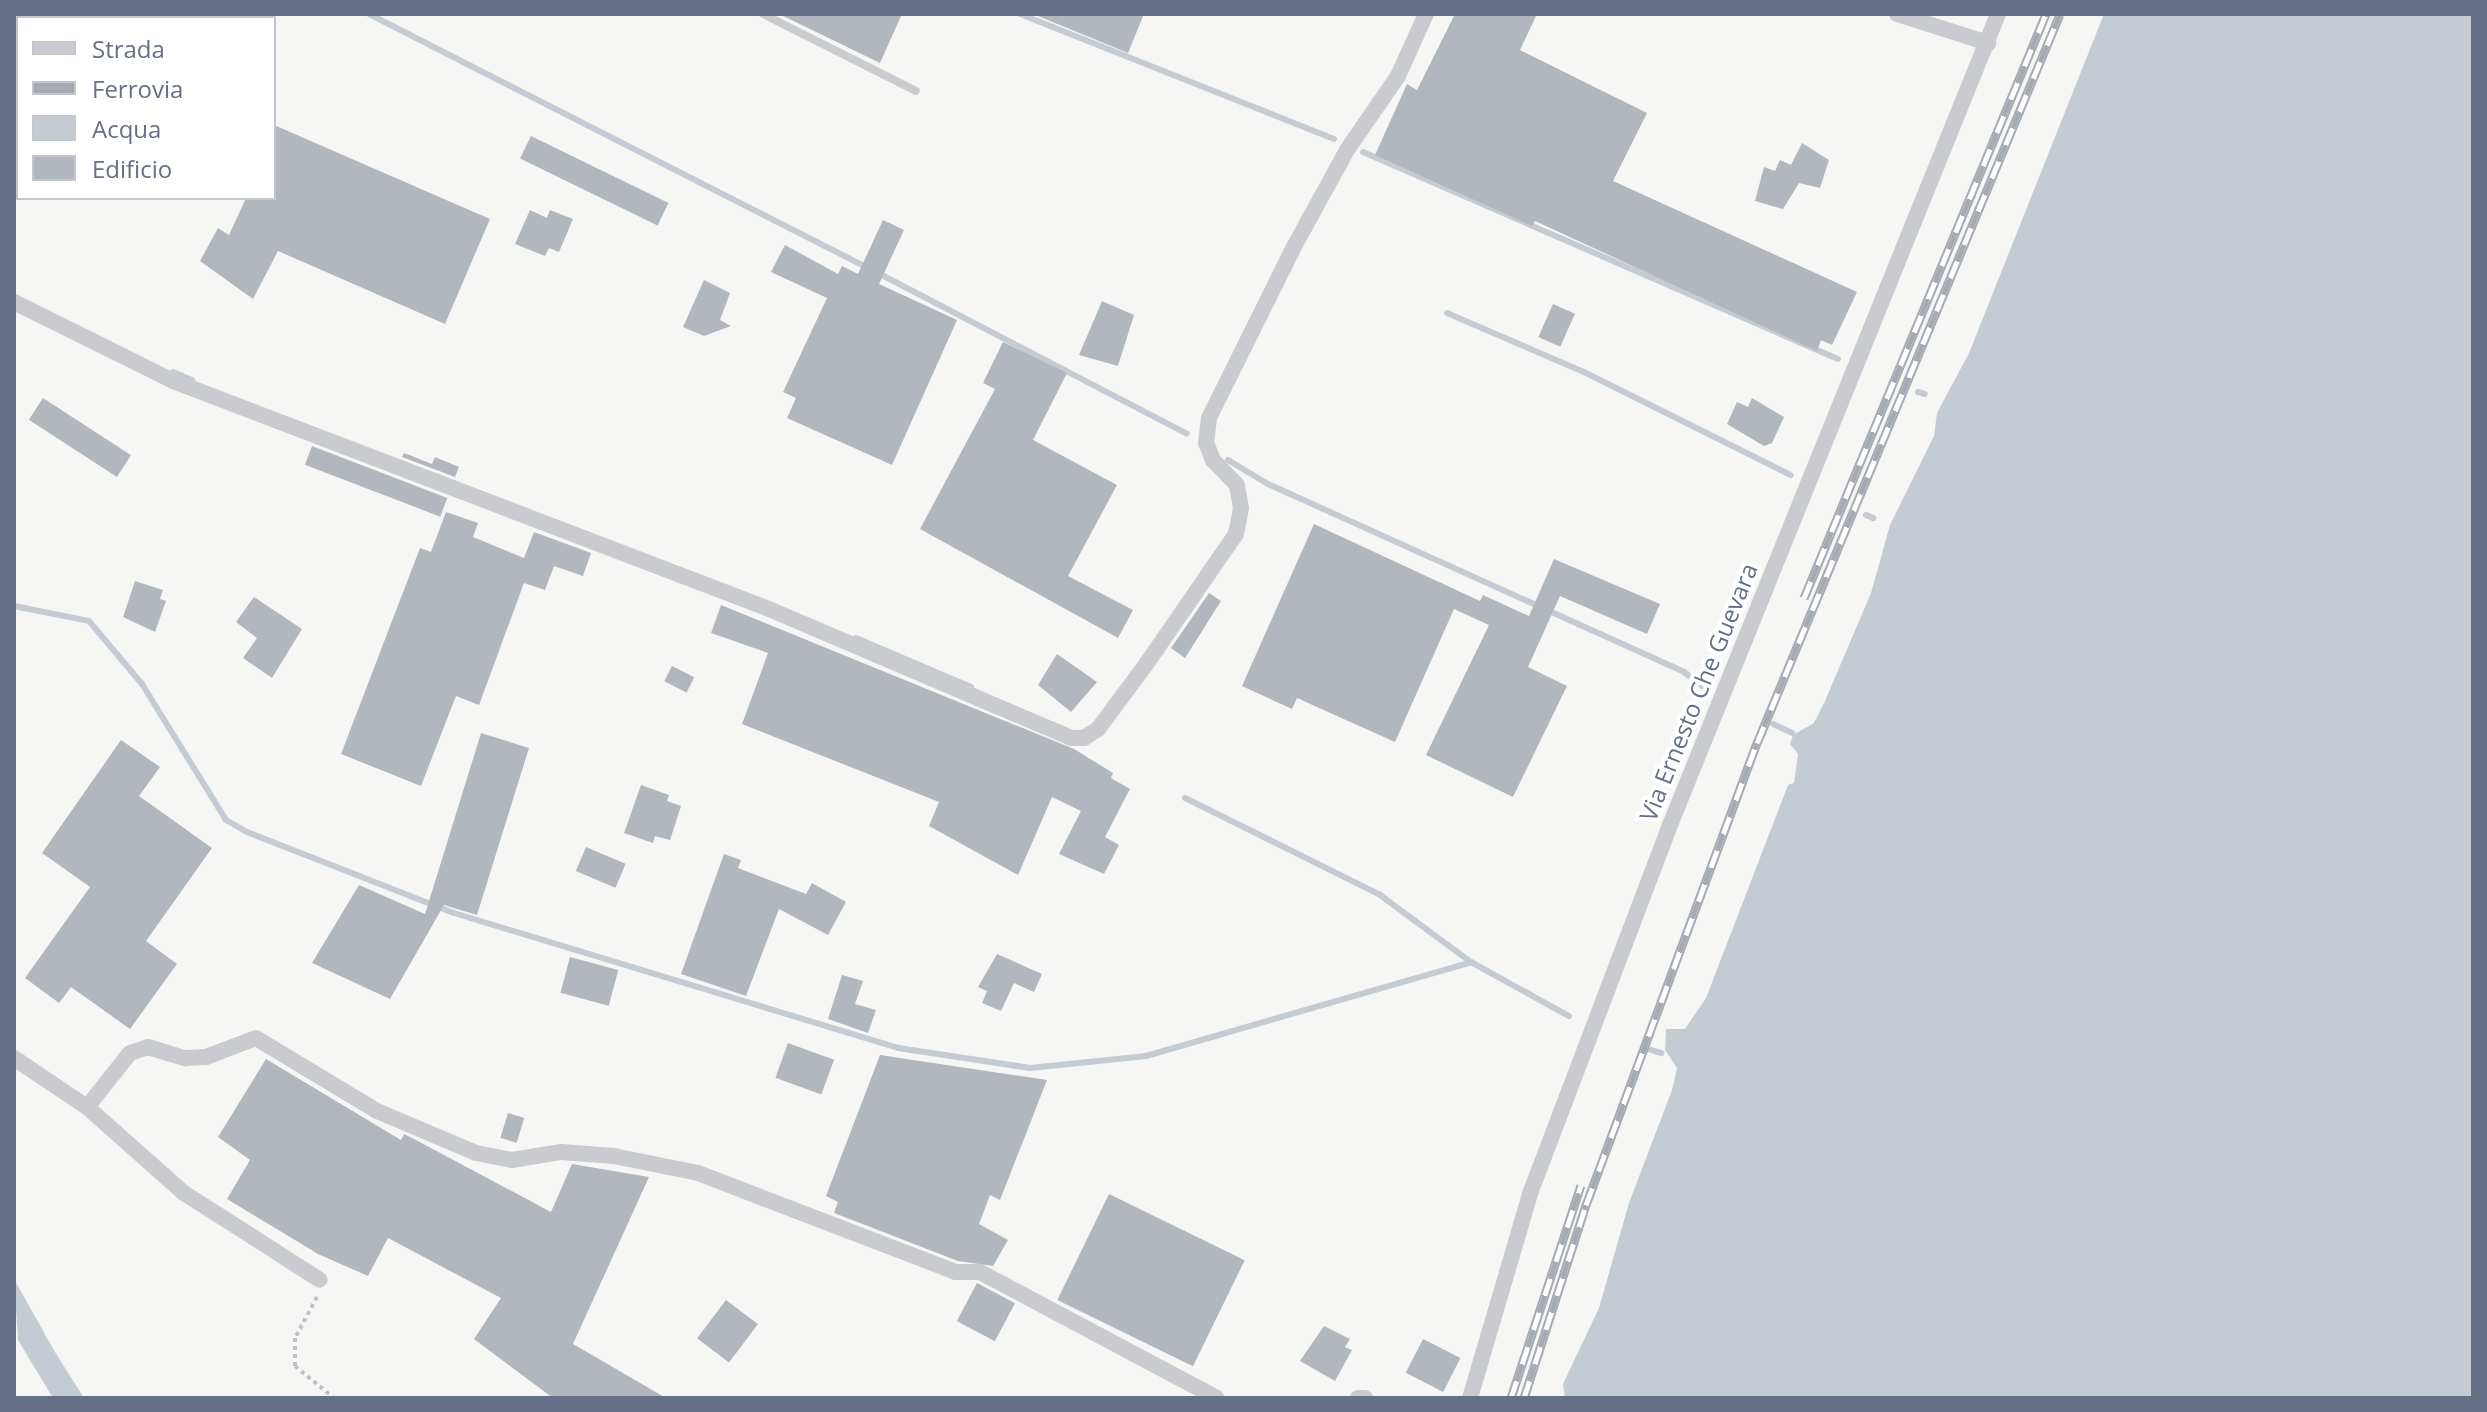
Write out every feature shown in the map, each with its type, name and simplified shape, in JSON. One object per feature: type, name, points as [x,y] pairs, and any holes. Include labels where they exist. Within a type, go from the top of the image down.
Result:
[{"type":"street","points":[[14,302],[173,381],[769,609],[1071,738],[1084,738],[1098,729],[1139,674],[1236,534],[1241,508],[1237,485],[1213,460],[1206,443],[1209,418],[1295,245],[1347,150],[1398,76],[1426,14]]},
{"type":"street","points":[[1897,14],[1988,43]]},
{"type":"street","name":"Via Ernesto Che Guevara","points":[[1470,1398],[1531,1191],[1668,830],[1998,14]]},
{"type":"street","points":[[87,1107],[130,1053],[148,1047],[185,1058],[206,1057],[256,1038],[377,1111],[476,1153],[512,1160],[561,1152],[614,1156],[698,1173],[956,1272],[980,1272],[1217,1398]]},
{"type":"street","points":[[14,1058],[87,1107],[184,1193],[320,1280]]},
{"type":"street","points":[[1358,1398],[1365,1398]]},
{"type":"lane","points":[[765,15],[916,91]]},
{"type":"path","points":[[320,1280],[292,1349],[295,1366],[334,1398]]},
{"type":"water","points":[[2104,14],[2473,14],[2473,1398],[1565,1398],[1563,1384],[1599,1308],[1629,1203],[1672,1090],[1677,1068],[1665,1050],[1666,1029],[1685,1029],[1706,998],[1788,785],[1794,783],[1798,754],[1790,744],[1793,735],[1814,723],[1825,701],[1871,593],[1890,525],[1934,436],[1937,413],[1969,353]]},
{"type":"water","points":[[14,1279],[84,1398],[53,1398],[18,1340]]},
{"type":"building","points":[[779,14],[902,14],[880,63]]},
{"type":"building","points":[[1033,14],[1144,14],[1128,53]]},
{"type":"building","points":[[1455,14],[1537,14],[1520,50],[1647,113],[1613,181],[1857,292],[1832,345],[1821,340],[1817,351],[1535,221],[1532,226],[1375,155],[1407,84],[1417,90]]},
{"type":"building","points":[[276,126],[490,219],[445,324],[278,251],[253,299],[200,261],[218,228],[229,235],[245,200],[276,200]]},
{"type":"building","points":[[531,136],[669,203],[658,226],[520,158]]},
{"type":"building","points":[[1802,143],[1829,160],[1820,188],[1799,183],[1783,209],[1755,201],[1764,167],[1775,171],[1780,160],[1791,165]]},
{"type":"building","points":[[530,210],[547,218],[550,210],[573,219],[559,252],[549,248],[545,256],[515,244]]},
{"type":"building","points":[[883,220],[904,230],[879,284],[957,320],[892,465],[787,418],[796,398],[783,392],[827,298],[771,272],[785,245],[838,274],[842,266],[858,274]]},
{"type":"building","points":[[704,280],[730,293],[720,320],[731,326],[704,336],[683,327]]},
{"type":"building","points":[[1102,301],[1134,315],[1118,366],[1079,355]]},
{"type":"building","points":[[1553,304],[1575,314],[1560,347],[1538,337]]},
{"type":"building","points":[[1003,342],[1067,373],[1033,440],[1117,485],[1068,576],[1133,610],[1118,638],[920,529],[995,389],[983,383]]},
{"type":"building","points":[[43,398],[131,455],[117,477],[29,420]]},
{"type":"building","points":[[1752,398],[1784,417],[1772,443],[1764,446],[1727,424],[1737,402],[1748,407]]},
{"type":"building","points":[[312,446],[447,498],[440,517],[305,465]]},
{"type":"building","points":[[404,453],[432,464],[435,457],[459,467],[455,477],[402,457]]},
{"type":"building","points":[[446,512],[478,523],[473,537],[524,558],[534,532],[591,553],[583,576],[554,566],[545,590],[524,583],[479,705],[456,696],[421,786],[341,754],[420,548],[431,552]]},
{"type":"building","points":[[1314,524],[1480,601],[1483,595],[1529,616],[1554,559],[1660,604],[1647,634],[1560,596],[1528,667],[1567,686],[1513,797],[1426,755],[1489,625],[1454,609],[1395,742],[1297,698],[1292,709],[1242,686]]},
{"type":"building","points":[[135,581],[163,590],[160,599],[166,601],[155,632],[123,617]]},
{"type":"building","points":[[1209,593],[1221,601],[1185,658],[1171,648]]},
{"type":"building","points":[[254,597],[302,629],[272,678],[243,658],[257,638],[236,622]]},
{"type":"building","points":[[721,605],[1074,749],[1113,773],[1111,778],[1130,789],[1105,837],[1119,845],[1104,874],[1059,854],[1081,811],[1052,797],[1018,875],[929,826],[939,802],[742,724],[768,653],[711,633]]},
{"type":"building","points":[[1057,654],[1097,682],[1071,712],[1038,685]]},
{"type":"building","points":[[672,666],[694,677],[687,692],[664,681]]},
{"type":"building","points":[[481,733],[529,748],[477,915],[444,905],[390,999],[312,963],[359,885],[425,914]]},
{"type":"building","points":[[121,740],[160,767],[139,796],[212,848],[146,941],[177,964],[130,1029],[71,987],[59,1003],[25,978],[90,887],[42,853]]},
{"type":"building","points":[[641,785],[669,795],[667,801],[681,806],[670,840],[655,836],[653,843],[624,833]]},
{"type":"building","points":[[586,847],[626,864],[615,888],[576,871]]},
{"type":"building","points":[[724,854],[741,860],[738,868],[806,894],[812,883],[846,902],[828,935],[779,909],[746,996],[681,974]]},
{"type":"building","points":[[997,954],[1042,974],[1034,992],[1014,983],[1001,1011],[982,1003],[987,991],[978,987]]},
{"type":"building","points":[[570,957],[618,970],[609,1006],[560,993]]},
{"type":"building","points":[[842,975],[863,981],[855,1004],[876,1010],[868,1033],[828,1019]]},
{"type":"building","points":[[788,1043],[834,1060],[821,1095],[775,1078]]},
{"type":"building","points":[[880,1055],[1047,1080],[1000,1200],[990,1195],[979,1224],[1008,1240],[993,1266],[958,1261],[834,1213],[838,1202],[826,1196]]},
{"type":"building","points":[[266,1059],[401,1140],[404,1134],[551,1212],[572,1164],[649,1177],[573,1344],[666,1398],[553,1398],[474,1339],[501,1298],[388,1238],[368,1276],[318,1254],[227,1199],[250,1160],[218,1137]]},
{"type":"building","points":[[508,1113],[524,1118],[517,1143],[500,1138]]},
{"type":"building","points":[[1109,1194],[1245,1260],[1193,1366],[1057,1300]]},
{"type":"building","points":[[977,1283],[1015,1303],[995,1341],[957,1321]]},
{"type":"building","points":[[726,1300],[758,1324],[729,1362],[697,1338]]},
{"type":"building","points":[[1324,1326],[1350,1339],[1345,1347],[1352,1350],[1335,1381],[1300,1361]]},
{"type":"building","points":[[1423,1339],[1460,1358],[1443,1392],[1406,1373]]},
{"type":"waterway","points":[[369,14],[868,268]]},
{"type":"waterway","points":[[1020,14],[1334,139]]},
{"type":"waterway","points":[[1363,152],[1838,359]]},
{"type":"waterway","points":[[878,273],[1187,434]]},
{"type":"waterway","points":[[1447,313],[1584,372],[1791,475]]},
{"type":"waterway","points":[[173,372],[192,380]]},
{"type":"waterway","points":[[1918,392],[1925,394]]},
{"type":"waterway","points":[[1228,460],[1268,484],[1684,672],[1705,688]]},
{"type":"waterway","points":[[1866,515],[1873,518]]},
{"type":"waterway","points":[[14,606],[89,621],[142,684],[226,820],[247,832],[454,913],[898,1048],[1030,1068],[1146,1056],[1471,962]]},
{"type":"waterway","points":[[856,638],[971,687]]},
{"type":"waterway","points":[[1773,724],[1792,733]]},
{"type":"waterway","points":[[1185,798],[1380,895],[1471,962],[1569,1016]]},
{"type":"waterway","points":[[1648,1049],[1661,1053]]},
{"type":"railway","points":[[1804,598],[2046,14]]},
{"type":"railway","points":[[1524,1398],[1586,1205],[1757,743],[2060,14]]},
{"type":"railway","points":[[1511,1398],[1581,1185]]}]
